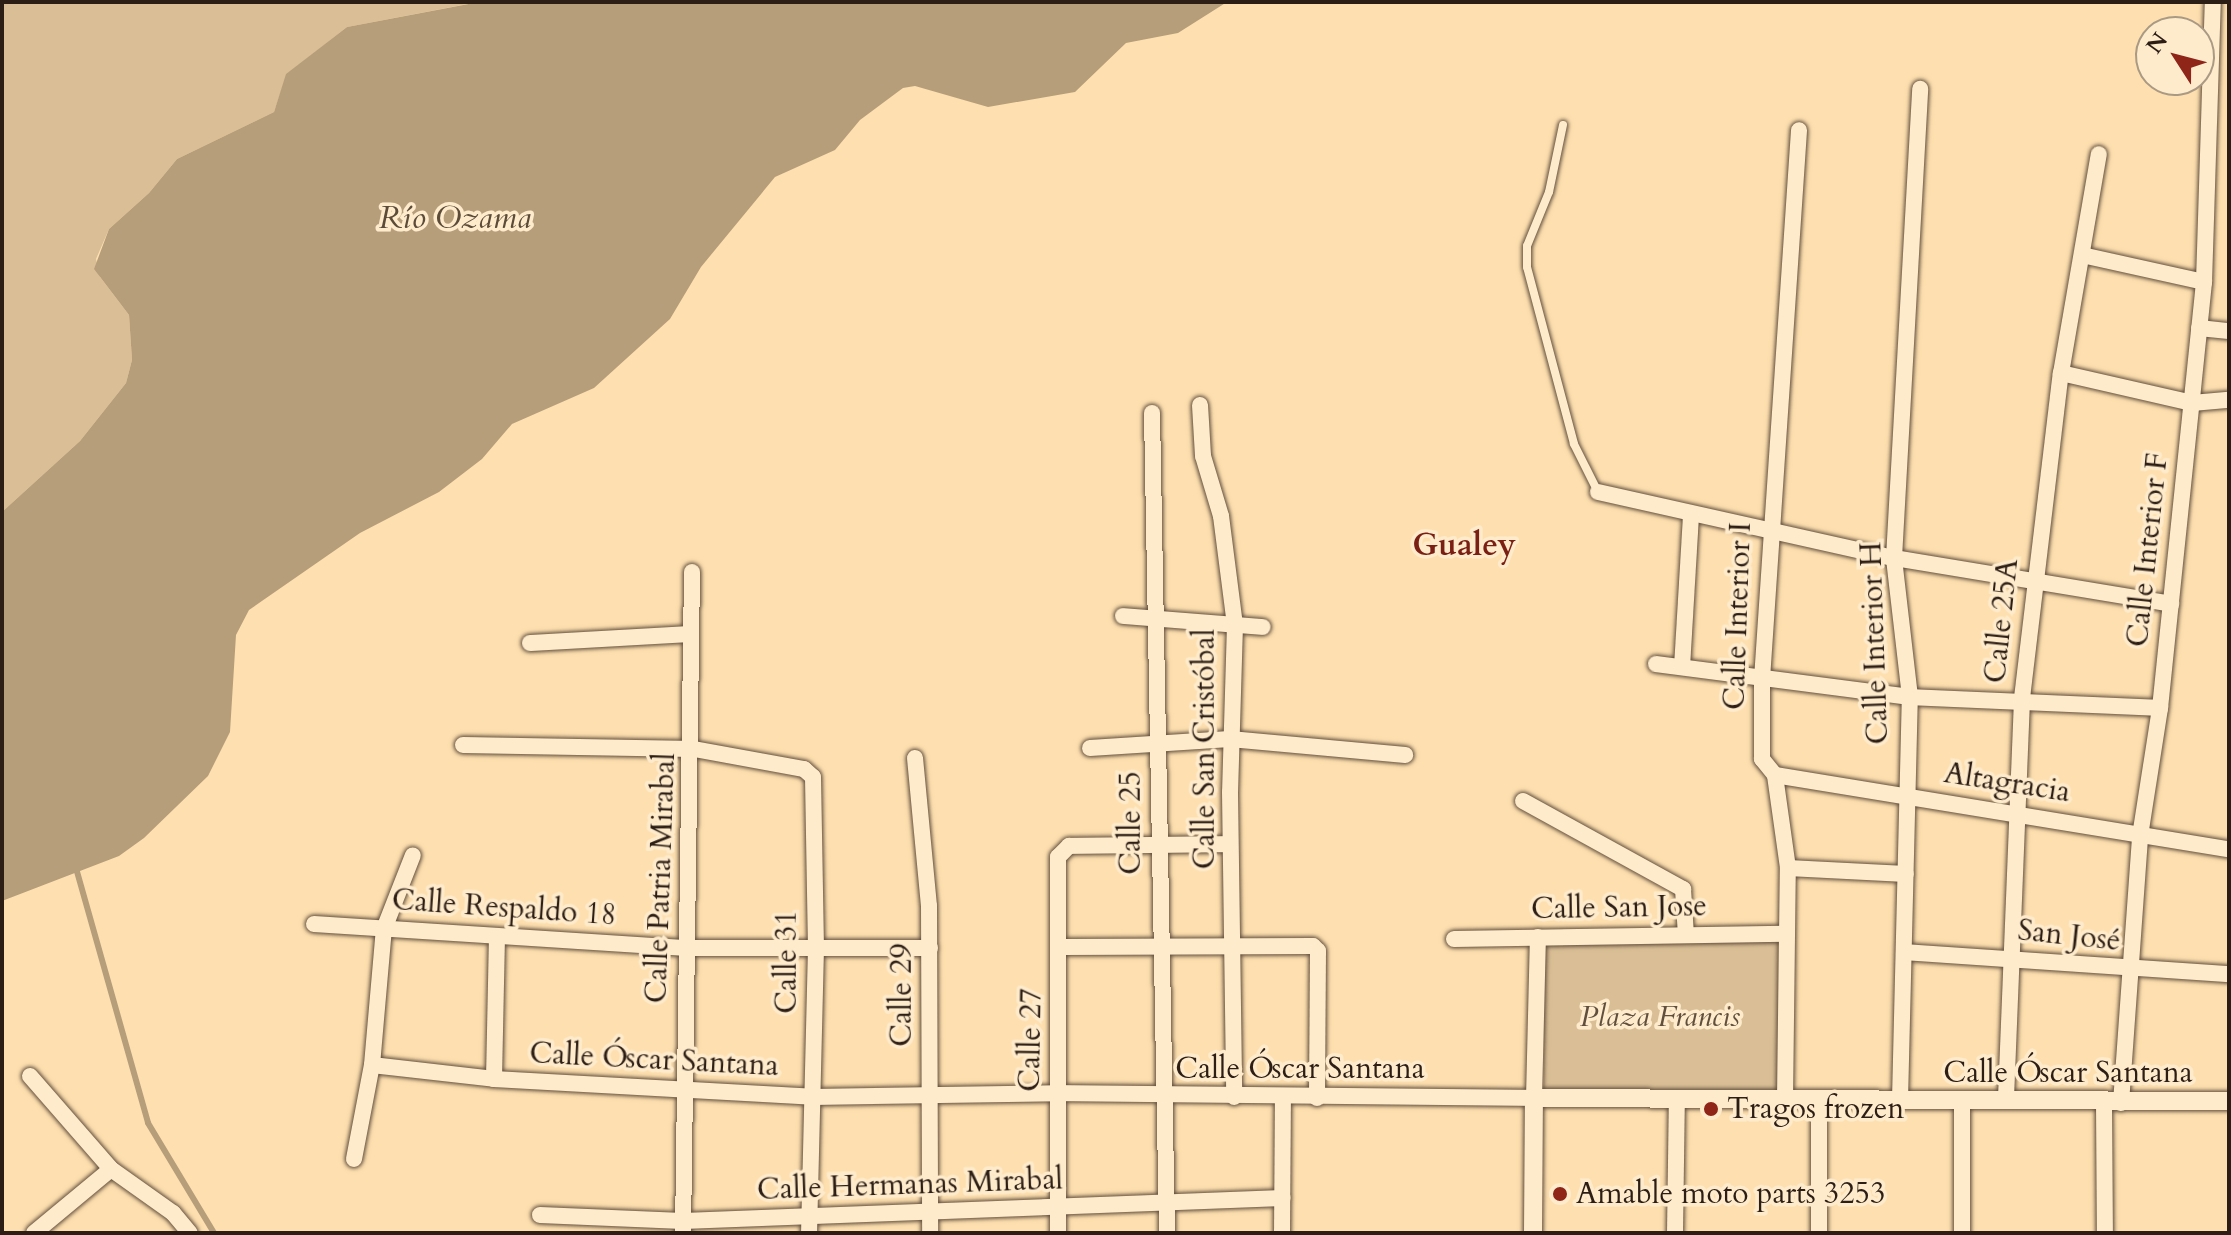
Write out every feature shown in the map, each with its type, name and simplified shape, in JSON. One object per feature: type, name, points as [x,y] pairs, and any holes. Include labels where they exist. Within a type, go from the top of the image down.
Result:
[{"type":"street","name":"Calle Interior F","points":[[2105,1233],[2112,1103],[2130,971],[2140,836],[2160,708],[2204,282],[2213,2]]},
{"type":"street","name":"Calle Interior H","points":[[1900,1100],[1910,697],[1894,558],[1920,89]]},
{"type":"street","name":"Calle Interior I","points":[[1785,1100],[1788,868],[1775,775],[1762,759],[1762,679],[1768,530],[1779,445],[1799,130]]},
{"type":"street","name":"Calle 25A","points":[[2006,1098],[2009,957],[2020,811],[2022,698],[2061,373],[2099,154]]},
{"type":"street","points":[[2082,255],[2204,282]]},
{"type":"street","points":[[2199,328],[2229,331]]},
{"type":"street","points":[[2061,373],[2192,403],[2229,400]]},
{"type":"street","name":"Calle San Cristóbal","points":[[1200,405],[1203,456],[1221,516],[1235,625],[1230,739],[1230,844],[1235,946],[1234,1097]]},
{"type":"street","name":"Calle 25","points":[[1152,413],[1158,619],[1159,947],[1166,1097],[1167,1233]]},
{"type":"street","points":[[1598,492],[1691,516],[1894,558],[2171,604]]},
{"type":"street","points":[[1682,667],[1691,516]]},
{"type":"street","name":"Calle Patria Mirabal","points":[[683,1227],[683,1088],[694,749],[692,572]]},
{"type":"street","points":[[1123,616],[1263,627]]},
{"type":"street","points":[[530,643],[691,634]]},
{"type":"street","points":[[1656,664],[1910,697],[2022,698],[2160,708]]},
{"type":"street","points":[[1090,748],[1230,739],[1405,755]]},
{"type":"street","points":[[463,745],[694,749]]},
{"type":"street","name":"Calle 31","points":[[694,749],[804,769],[813,777],[816,948],[809,1225]]},
{"type":"street","name":"Calle 29","points":[[915,758],[930,948],[930,1233]]},
{"type":"street","name":"Altagracia","points":[[1775,775],[2020,811],[2140,836],[2229,849]]},
{"type":"street","points":[[1523,801],[1683,889],[1686,935]]},
{"type":"street","points":[[1158,845],[1230,844]]},
{"type":"street","name":"Calle 27","points":[[1058,1233],[1061,947],[1058,857],[1062,849],[1158,845]]},
{"type":"street","points":[[354,1159],[372,1065],[384,929],[413,855]]},
{"type":"street","points":[[1788,868],[1906,874]]},
{"type":"street","name":"Calle Respaldo 18","points":[[314,924],[687,948],[930,948]]},
{"type":"street","name":"Calle San Jose","points":[[1454,939],[1785,934]]},
{"type":"street","points":[[1533,1233],[1538,937]]},
{"type":"street","points":[[494,1079],[497,938]]},
{"type":"street","points":[[1061,947],[1313,946],[1318,951],[1317,1098]]},
{"type":"street","name":"San José","points":[[1904,952],[2009,957],[2130,971],[2229,974]]},
{"type":"street","name":"Calle Óscar Santana","points":[[372,1065],[494,1079],[812,1097],[1058,1093],[1283,1099],[2006,1098],[2112,1103],[2229,1101]]},
{"type":"street","points":[[30,1076],[111,1169],[173,1213],[190,1233]]},
{"type":"street","points":[[1675,1233],[1677,1098]]},
{"type":"street","points":[[1282,1233],[1283,1099]]},
{"type":"street","points":[[1819,1099],[1819,1233]]},
{"type":"street","points":[[1962,1099],[1962,1233]]},
{"type":"street","points":[[34,1233],[111,1169]]},
{"type":"street","name":"Calle Hermanas Mirabal","points":[[540,1215],[683,1227],[809,1225],[930,1212],[1283,1198]]},
{"type":"lane","points":[[1563,125],[1549,192],[1527,246],[1527,267],[1574,444],[1598,492]]},
{"type":"green space","points":[[2,2],[478,2],[347,27],[287,74],[274,112],[177,159],[149,193],[109,229],[96,259],[100,277],[129,315],[132,360],[126,383],[80,441],[2,512]]},
{"type":"green space","name":"Plaza Francis","points":[[1544,941],[1778,941],[1778,1093],[1544,1093]]},
{"type":"water","name":"Río Ozama","points":[[479,2],[1227,2],[1178,33],[1126,43],[1075,92],[988,107],[915,86],[903,88],[860,120],[835,150],[775,177],[701,267],[670,319],[594,388],[512,424],[482,459],[439,492],[360,533],[249,610],[236,635],[230,732],[208,776],[144,838],[119,856],[2,901],[2,512],[80,441],[126,383],[132,360],[129,315],[94,269],[109,229],[149,193],[177,159],[274,112],[286,74],[347,27]]},
{"type":"waterway","points":[[74,861],[148,1123],[214,1233]]},
{"type":"place","name":"Tragos frozen","points":[[1711,1109]]},
{"type":"place","name":"Amable moto parts 3253","points":[[1560,1194]]},
{"type":"district","name":"Gualey","points":[[1464,545]]}]
